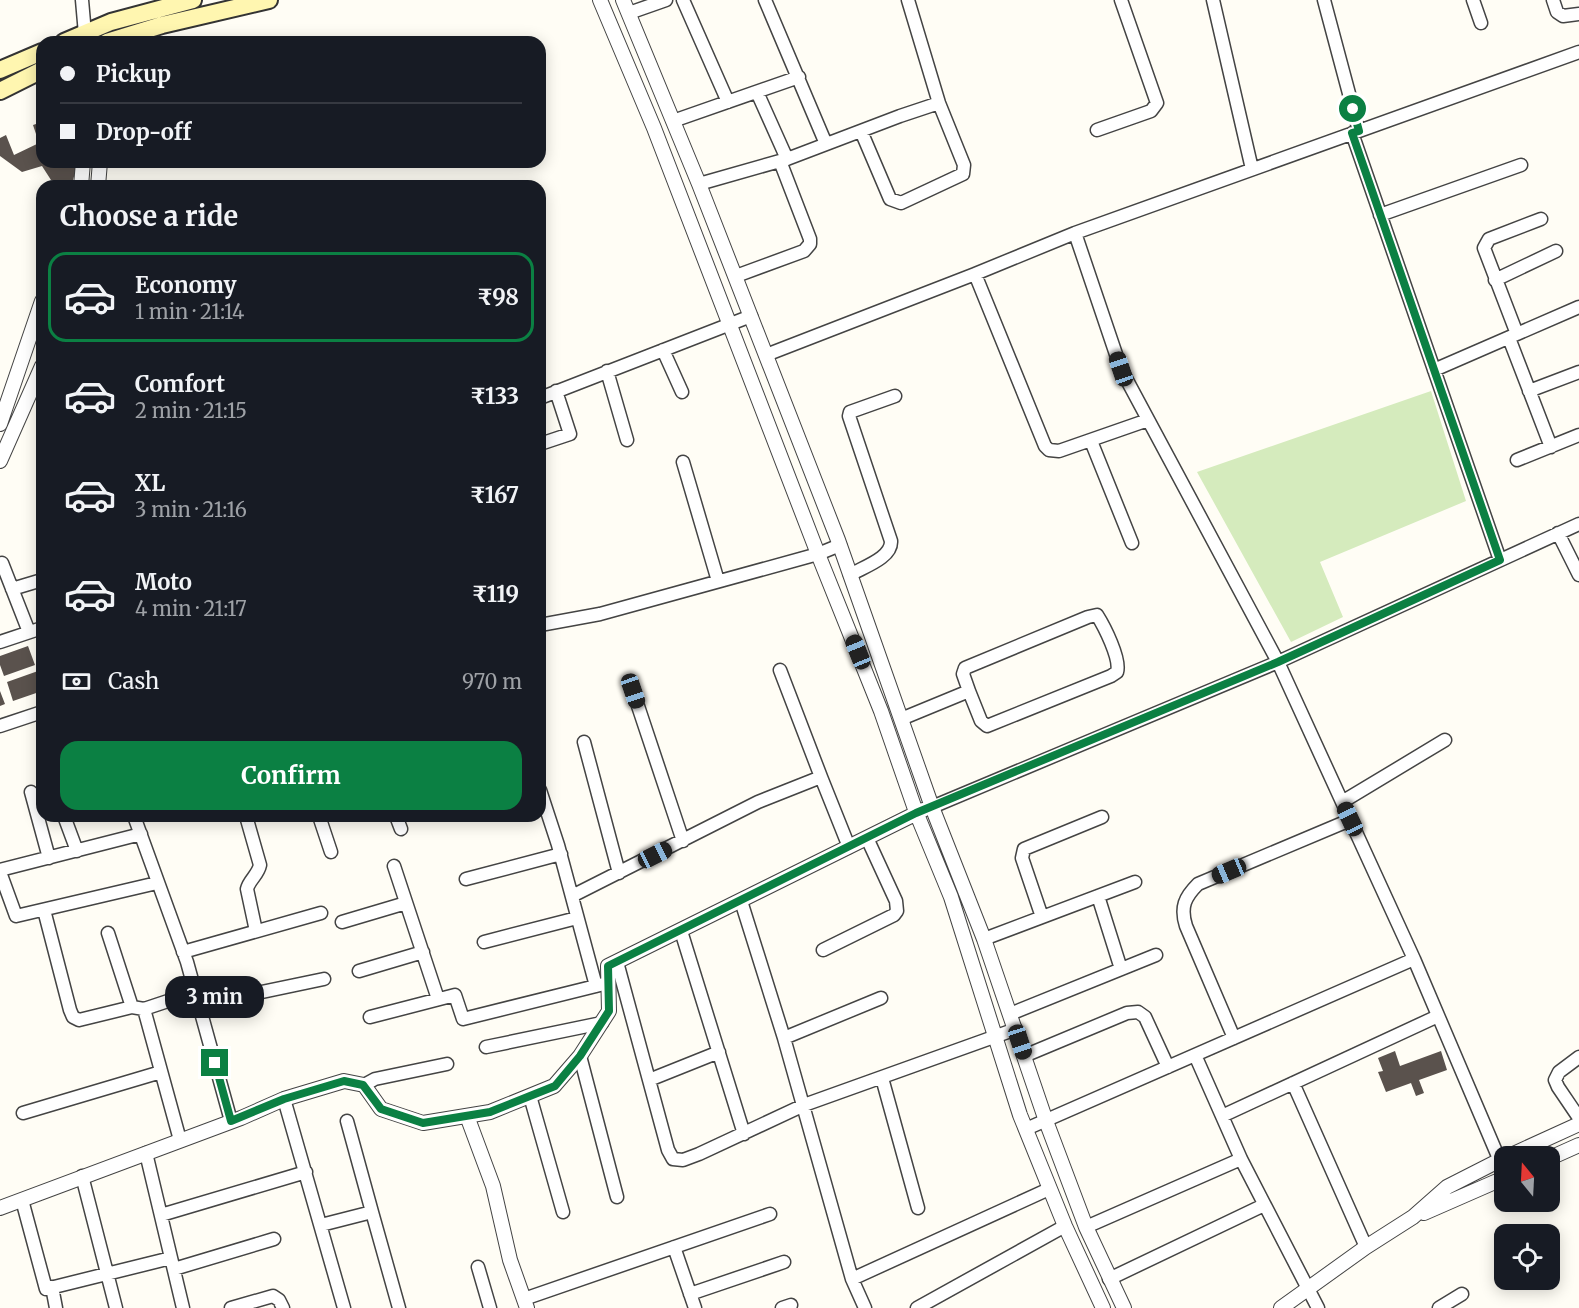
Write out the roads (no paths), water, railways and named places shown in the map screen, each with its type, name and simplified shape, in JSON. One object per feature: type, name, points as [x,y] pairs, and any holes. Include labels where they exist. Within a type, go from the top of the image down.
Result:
[{"type":"main road","points":[[89,36],[111,22],[193,0]]},
{"type":"main road","points":[[126,36],[162,25],[269,0]]},
{"type":"main road","points":[[0,70],[36,55]]},
{"type":"main road","points":[[0,91],[36,73]]},
{"type":"street","points":[[82,0],[86,36]]},
{"type":"street","points":[[600,0],[654,128],[881,711],[916,813],[951,897],[1026,1129],[1049,1189],[1103,1308]]},
{"type":"street","points":[[623,0],[699,184],[840,545],[932,807],[984,939],[1046,1121],[1086,1227],[1124,1308]]},
{"type":"street","points":[[629,14],[666,0]]},
{"type":"street","points":[[683,0],[728,102]]},
{"type":"street","points":[[765,0],[826,144]]},
{"type":"street","points":[[861,131],[890,199],[901,203],[963,174],[964,165],[939,103],[908,0]]},
{"type":"street","points":[[1097,130],[1151,111],[1157,103],[1121,0]]},
{"type":"street","points":[[1213,0],[1252,169]]},
{"type":"street","points":[[1324,0],[1356,132],[1380,215],[1500,560]]},
{"type":"street","points":[[1473,0],[1481,23]]},
{"type":"street","points":[[1553,0],[1557,12],[1563,16],[1579,14]]},
{"type":"street","points":[[71,36],[84,13]]},
{"type":"street","points":[[766,355],[1075,233],[1579,52]]},
{"type":"street","points":[[673,121],[799,77]]},
{"type":"street","points":[[735,276],[804,251],[810,244],[783,160],[757,92]]},
{"type":"street","points":[[699,184],[783,160],[939,103]]},
{"type":"street","points":[[1380,215],[1521,165]]},
{"type":"street","points":[[1541,219],[1489,239],[1485,243],[1485,254],[1529,391],[1551,447]]},
{"type":"street","points":[[1075,233],[1121,369],[1278,662],[1498,1146]]},
{"type":"street","points":[[1495,280],[1556,251]]},
{"type":"street","points":[[975,274],[1045,446],[1054,452],[1148,420]]},
{"type":"street","points":[[1434,370],[1579,307]]},
{"type":"street","points":[[546,395],[751,316]]},
{"type":"street","points":[[0,424],[36,319]]},
{"type":"street","points":[[663,350],[681,392]]},
{"type":"street","points":[[607,371],[627,440]]},
{"type":"street","points":[[1529,391],[1579,372]]},
{"type":"street","points":[[0,461],[36,380]]},
{"type":"street","points":[[546,442],[570,434],[556,391]]},
{"type":"street","points":[[850,575],[886,554],[891,547],[891,541],[849,416],[853,409],[895,396]]},
{"type":"street","points":[[1517,460],[1579,435]]},
{"type":"street","points":[[1091,441],[1131,543]]},
{"type":"street","points":[[683,462],[717,581]]},
{"type":"street","points":[[602,984],[608,966],[916,813],[1278,662],[1579,524]]},
{"type":"street","points":[[1558,533],[1579,575]]},
{"type":"street","points":[[546,625],[600,614],[818,554],[840,545]]},
{"type":"street","points":[[2,563],[29,632]]},
{"type":"street","points":[[12,589],[36,582]]},
{"type":"street","points":[[1097,615],[1118,662],[1118,668],[1112,676],[987,726],[981,721],[969,691],[963,674],[965,668],[1097,615]]},
{"type":"street","points":[[0,642],[36,630]]},
{"type":"street","points":[[780,670],[849,847]]},
{"type":"street","points":[[633,691],[683,841]]},
{"type":"street","points":[[901,719],[969,691]]},
{"type":"street","points":[[0,726],[36,714]]},
{"type":"street","points":[[1342,802],[1445,740]]},
{"type":"street","points":[[584,742],[619,873]]},
{"type":"street","points":[[572,896],[759,802],[821,777]]},
{"type":"street","points":[[31,792],[36,810]]},
{"type":"street","points":[[363,1085],[381,1109],[423,1123],[490,1112],[555,1086],[580,1056],[602,1023],[609,1011],[602,984],[578,918],[546,808]]},
{"type":"street","points":[[1042,917],[1022,853],[1024,849],[1102,817]]},
{"type":"street","points":[[1234,1038],[1186,926],[1182,914],[1184,902],[1198,884],[1350,819]]},
{"type":"street","points":[[39,822],[49,858]]},
{"type":"street","points":[[66,822],[77,851]]},
{"type":"street","points":[[136,822],[183,952],[231,1121]]},
{"type":"street","points":[[248,822],[260,865],[247,889],[256,932]]},
{"type":"street","points":[[321,822],[331,852]]},
{"type":"street","points":[[398,822],[401,829]]},
{"type":"street","points":[[141,834],[0,871],[16,916],[157,883]]},
{"type":"street","points":[[823,950],[894,915],[897,911],[896,900],[867,838]]},
{"type":"street","points":[[466,879],[561,854]]},
{"type":"street","points":[[394,866],[438,999]]},
{"type":"street","points":[[984,939],[1135,882]]},
{"type":"street","points":[[1098,896],[1121,969]]},
{"type":"street","points":[[741,901],[804,1105],[852,1279],[865,1308]]},
{"type":"street","points":[[342,922],[406,903]]},
{"type":"street","points":[[44,910],[73,1017],[84,1020],[195,992]]},
{"type":"street","points":[[183,952],[321,913]]},
{"type":"street","points":[[484,942],[578,918]]},
{"type":"street","points":[[681,931],[744,1134]]},
{"type":"street","points":[[108,933],[161,1072],[180,1140]]},
{"type":"street","points":[[359,971],[423,952]]},
{"type":"street","points":[[1010,1014],[1156,955]]},
{"type":"street","points":[[1026,1129],[1414,959]]},
{"type":"street","points":[[617,962],[668,1150],[673,1159],[683,1160],[804,1105],[1016,1029]]},
{"type":"street","points":[[199,1005],[324,979]]},
{"type":"street","points":[[370,1017],[455,995],[463,1019],[602,984]]},
{"type":"street","points":[[784,1038],[881,998]]},
{"type":"street","points":[[1024,1056],[1127,1013],[1138,1012],[1145,1017],[1168,1067]]},
{"type":"street","points":[[1222,1116],[1438,1016]]},
{"type":"street","points":[[486,1047],[602,1023]]},
{"type":"street","points":[[649,1080],[719,1052]]},
{"type":"street","points":[[1195,1055],[1241,1160],[1318,1308]]},
{"type":"street","points":[[580,1056],[617,1197]]},
{"type":"street","points":[[1579,1056],[1559,1072],[1555,1080],[1579,1118]]},
{"type":"street","points":[[0,1208],[284,1099],[344,1081],[363,1085],[375,1079],[447,1064]]},
{"type":"street","points":[[24,1113],[161,1072]]},
{"type":"street","points":[[882,1078],[918,1208]]},
{"type":"street","points":[[1293,1083],[1366,1247]]},
{"type":"street","points":[[530,1096],[563,1212]]},
{"type":"street","points":[[284,1099],[344,1308]]},
{"type":"street","points":[[467,1116],[493,1186],[510,1260],[526,1303],[674,1247],[770,1214]]},
{"type":"street","points":[[347,1121],[399,1308]]},
{"type":"street","points":[[1530,1146],[1579,1124]]},
{"type":"street","points":[[1560,1154],[1579,1145]]},
{"type":"street","points":[[146,1153],[183,1308]]},
{"type":"street","points":[[1086,1227],[1241,1160]]},
{"type":"street","points":[[1281,1308],[1366,1247],[1413,1217],[1447,1187],[1494,1163]]},
{"type":"street","points":[[161,1215],[306,1172]]},
{"type":"street","points":[[82,1176],[109,1273],[116,1308]]},
{"type":"street","points":[[1413,1217],[1494,1182]]},
{"type":"street","points":[[852,1279],[1049,1189]]},
{"type":"street","points":[[22,1200],[46,1289],[109,1273],[172,1263],[274,1239]]},
{"type":"street","points":[[1109,1279],[1264,1205]]},
{"type":"street","points":[[321,1226],[372,1212]]},
{"type":"street","points":[[916,1308],[1065,1226]]},
{"type":"street","points":[[674,1247],[695,1308]]},
{"type":"street","points":[[690,1294],[784,1262]]},
{"type":"street","points":[[478,1267],[490,1308]]},
{"type":"street","points":[[52,1287],[56,1308]]},
{"type":"street","points":[[1439,1308],[1462,1294]]},
{"type":"street","points":[[231,1308],[273,1296],[279,1300],[283,1308]]}]
